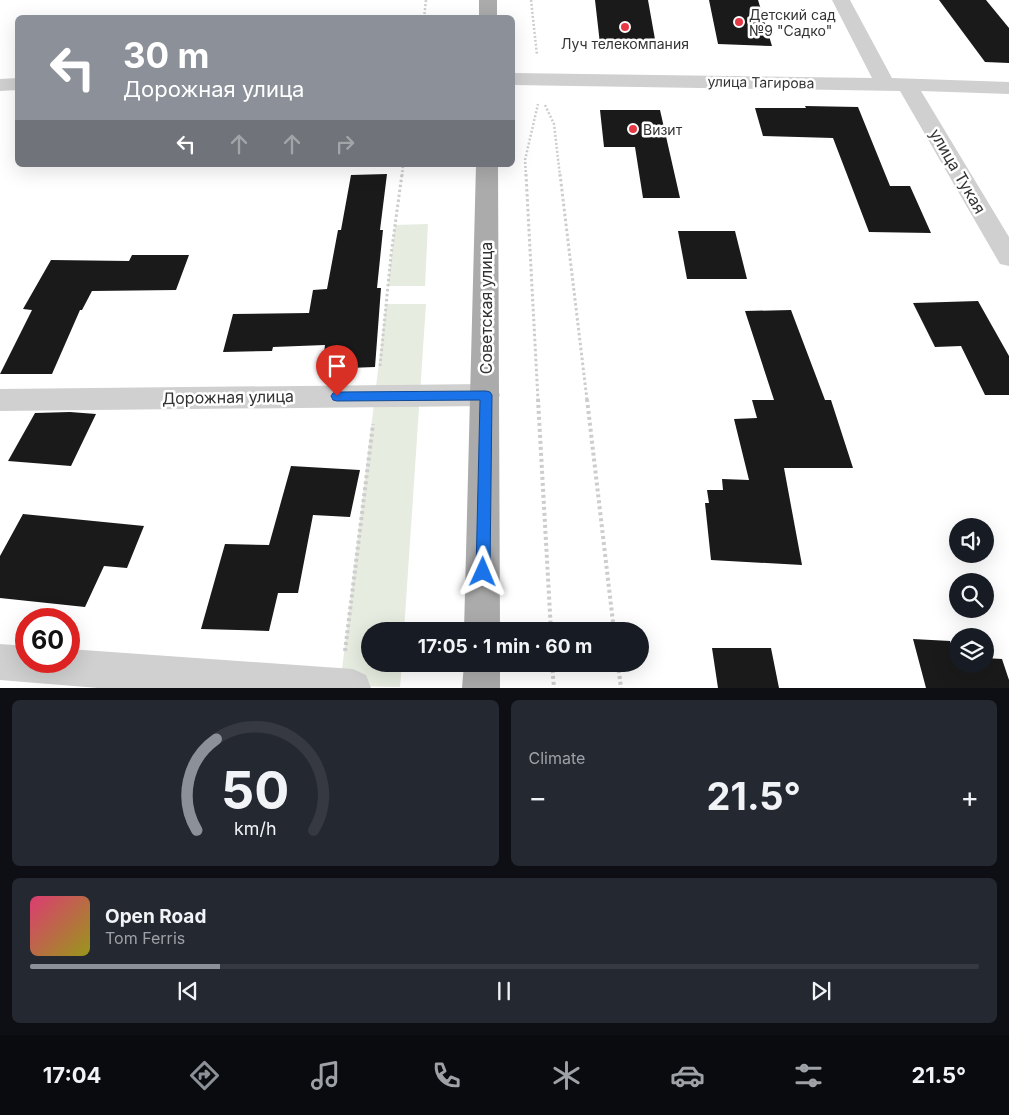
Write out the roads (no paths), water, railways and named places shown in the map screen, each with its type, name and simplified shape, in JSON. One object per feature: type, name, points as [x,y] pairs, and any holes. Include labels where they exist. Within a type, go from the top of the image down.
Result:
[{"type":"main road","points":[[488,0],[488,15]]},
{"type":"main road","name":"Советская улица","points":[[482,622],[487,167]]},
{"type":"main road","points":[[481,688],[482,672]]},
{"type":"street","name":"улица Тукая","points":[[842,0],[1009,258]]},
{"type":"street","name":"улица Тагирова","points":[[515,80],[540,87],[896,84],[1009,88]]},
{"type":"street","points":[[0,85],[15,84]]},
{"type":"street","name":"Дорожная улица","points":[[0,400],[486,395]]},
{"type":"street","points":[[0,662],[353,688]]},
{"type":"place","name":"Детский сад №9 \"Садко\"","points":[[739,22]]},
{"type":"place","name":"Луч телекомпания","points":[[625,27]]},
{"type":"place","name":"Визит","points":[[633,129]]}]
